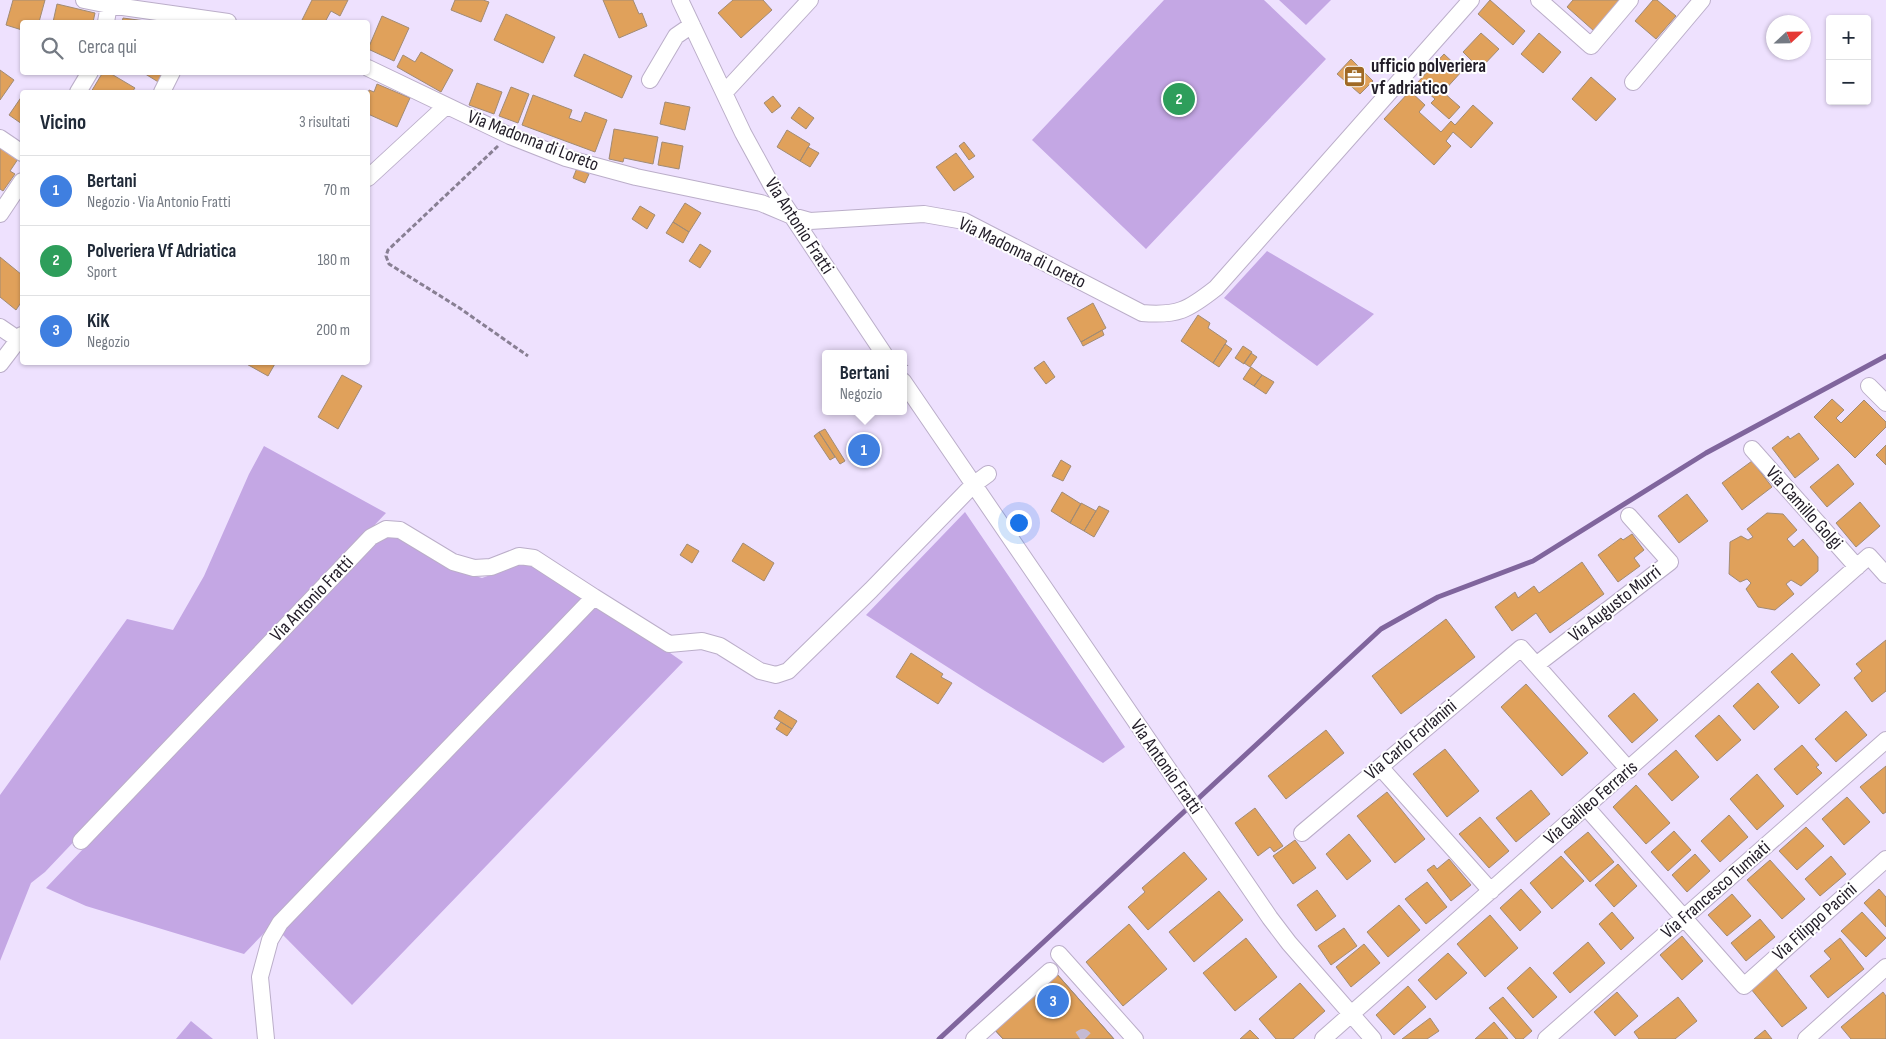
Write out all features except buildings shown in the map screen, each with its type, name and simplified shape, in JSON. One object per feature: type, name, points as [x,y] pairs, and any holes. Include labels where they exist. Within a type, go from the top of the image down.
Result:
[{"type":"street","points":[[84,0],[193,20]]},
{"type":"street","name":"Via Antonio Fratti","points":[[680,0],[751,149],[792,216],[881,350]]},
{"type":"street","points":[[724,93],[810,0]]},
{"type":"street","name":"Via Madonna di Loreto","points":[[370,69],[510,136],[566,158],[602,169],[761,203],[792,216],[810,221],[924,214],[964,221],[1142,312],[1163,314],[1192,307],[1216,288],[1471,0]]},
{"type":"street","points":[[1539,0],[1591,46],[1630,0]]},
{"type":"street","points":[[1633,82],[1702,0]]},
{"type":"street","points":[[106,20],[109,5]]},
{"type":"street","points":[[650,80],[676,36],[692,25]]},
{"type":"street","points":[[79,90],[88,75]]},
{"type":"street","points":[[163,90],[170,75]]},
{"type":"street","points":[[370,176],[446,106]]},
{"type":"street","points":[[0,138],[20,153]]},
{"type":"street","points":[[0,214],[20,184]]},
{"type":"street","points":[[0,327],[20,337]]},
{"type":"street","points":[[0,364],[20,338]]},
{"type":"street","points":[[1869,386],[1886,403]]},
{"type":"street","name":"Via Antonio Fratti","points":[[907,387],[1201,819],[1289,944],[1373,1039]]},
{"type":"street","name":"Via Camillo Golgi","points":[[1752,449],[1857,567]]},
{"type":"street","points":[[973,485],[988,474]]},
{"type":"street","name":"Via Antonio Fratti","points":[[81,841],[371,537],[386,529],[400,530],[453,562],[474,568],[491,567],[519,556],[534,558],[669,644],[702,641],[720,646],[760,671],[776,675],[788,671],[871,590],[973,485]]},
{"type":"street","name":"Via Augusto Murri","points":[[1536,665],[1670,562],[1629,516]]},
{"type":"street","points":[[1857,567],[1869,556],[1886,575]]},
{"type":"street","name":"Via Galileo Ferraris","points":[[1324,1039],[1857,567]]},
{"type":"street","points":[[266,1039],[260,977],[270,940],[280,923],[594,597]]},
{"type":"street","name":"Via Carlo Forlanini","points":[[1302,833],[1521,648],[1536,665]]},
{"type":"street","points":[[1536,665],[1630,770]]},
{"type":"street","name":"Via Francesco Tumiati","points":[[1546,1039],[1886,740]]},
{"type":"street","points":[[1380,767],[1491,891]]},
{"type":"street","points":[[1586,807],[1685,918]]},
{"type":"street","name":"Via Filippo Pacini","points":[[1685,918],[1744,986],[1886,859]]},
{"type":"street","points":[[1059,954],[1135,1039]]},
{"type":"street","points":[[1815,1036],[1886,967]]},
{"type":"street","points":[[976,1038],[1050,971]]},
{"type":"path","points":[[510,136],[388,250],[386,256],[389,264],[458,307],[528,356]]},
{"type":"shaded area","points":[[1164,0],[1264,0],[1326,59],[1146,249],[1032,140]]},
{"type":"shaded area","points":[[1279,0],[1331,0],[1306,25]]},
{"type":"shaded area","points":[[1267,251],[1374,314],[1317,366],[1224,298]]},
{"type":"shaded area","points":[[264,446],[386,513],[45,872],[31,883],[0,961],[0,795],[127,619],[173,630],[204,576],[249,474]]},
{"type":"shaded area","points":[[965,512],[1125,747],[1103,763],[866,615]]},
{"type":"shaded area","points":[[387,534],[399,538],[456,570],[482,578],[530,561],[586,596],[244,954],[86,906],[46,888],[373,544]]},
{"type":"shaded area","points":[[599,607],[610,611],[683,662],[352,1005],[281,933],[587,612]]},
{"type":"shaded area","points":[[191,1021],[213,1039],[176,1039]]},
{"type":"waterway","points":[[939,1039],[1381,629],[1438,597],[1533,561],[1706,453],[1886,356]]},
{"type":"tunnel","points":[[1080,1039],[1083,1037],[1085,1039]]},
{"type":"place","name":"ufficio polveriera vf adriatico","points":[[1355,77]]},
{"type":"place","name":"Polveriera Vf Adriatica","points":[[1179,99]]},
{"type":"place","name":"Bertani","points":[[864,450]]},
{"type":"place","name":"KiK","points":[[1053,1001]]}]
